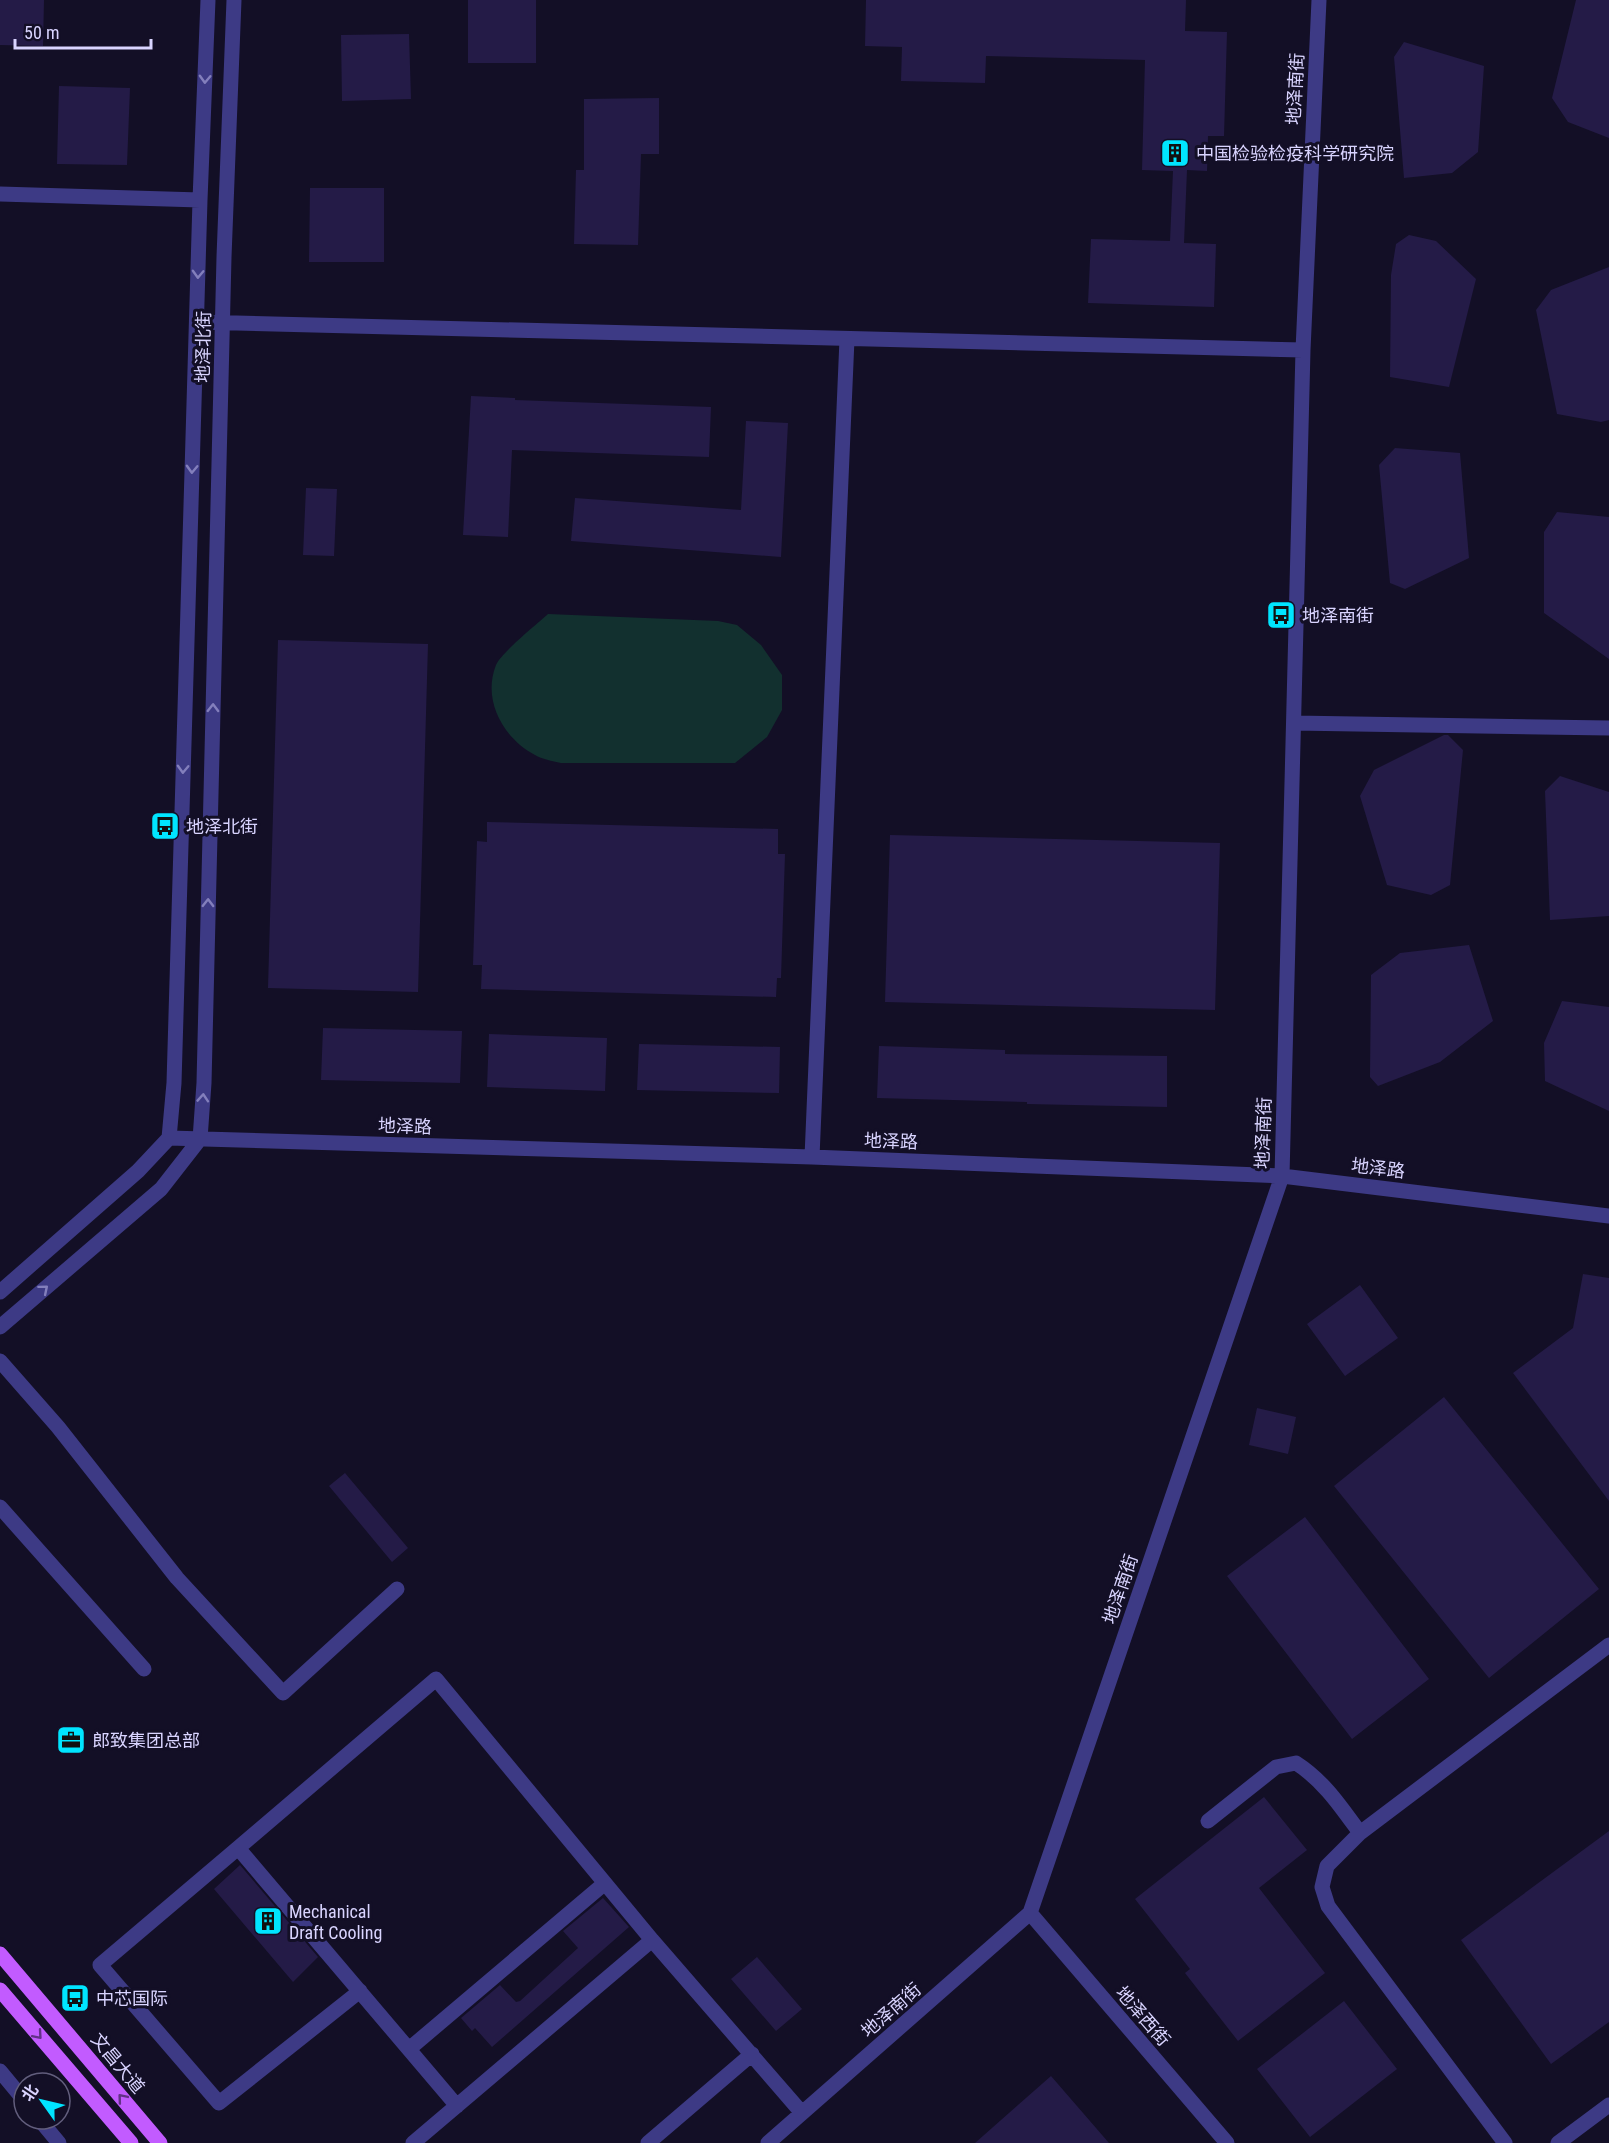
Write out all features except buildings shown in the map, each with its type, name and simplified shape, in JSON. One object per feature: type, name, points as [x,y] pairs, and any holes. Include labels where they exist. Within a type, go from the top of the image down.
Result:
[{"type":"main road","name":"文昌大道","points":[[0,1954],[160,2143]]},
{"type":"main road","points":[[0,1990],[131,2143]]},
{"type":"street","name":"地泽北街","points":[[169,1138],[174,1072],[208,0]]},
{"type":"street","name":"地泽北街","points":[[200,1139],[204,1083],[223,323],[234,0]]},
{"type":"street","name":"地泽南街","points":[[768,2143],[1030,1913],[1282,1176],[1303,350],[1319,0]]},
{"type":"street","points":[[0,194],[200,200]]},
{"type":"street","points":[[197,322],[1303,350]]},
{"type":"street","points":[[812,1157],[847,339]]},
{"type":"street","points":[[1294,723],[1609,728]]},
{"type":"street","points":[[0,1292],[138,1171],[169,1138]]},
{"type":"street","name":"地泽路","points":[[169,1138],[812,1157],[1282,1176],[1609,1216]]},
{"type":"street","points":[[0,1327],[162,1189],[200,1139]]},
{"type":"street","points":[[0,1361],[58,1427],[177,1578],[283,1693],[397,1589]]},
{"type":"street","points":[[0,1507],[144,1669]]},
{"type":"street","points":[[1505,2143],[1328,1906],[1322,1887],[1327,1866],[1360,1833],[1609,1645]]},
{"type":"street","points":[[360,1991],[219,2103],[100,1965],[436,1679],[652,1940],[802,2113]]},
{"type":"street","points":[[1208,1821],[1276,1767],[1296,1763],[1312,1773],[1328,1789],[1360,1833]]},
{"type":"street","points":[[238,1848],[457,2106]]},
{"type":"street","points":[[409,2049],[605,1883]]},
{"type":"street","name":"地泽西街","points":[[1030,1913],[1227,2143]]},
{"type":"street","points":[[413,2143],[652,1940]]},
{"type":"street","points":[[648,2143],[752,2054]]},
{"type":"street","points":[[0,2071],[12,2086]]},
{"type":"street","points":[[1558,2143],[1609,2105]]},
{"type":"street","points":[[49,2131],[59,2143]]},
{"type":"green space","points":[[548,614],[718,621],[737,625],[761,645],[782,675],[782,710],[767,737],[735,763],[561,763],[541,758],[513,739],[498,717],[492,691],[492,678],[496,665],[505,653]]},
{"type":"place","name":"中国检验检疫科学研究院","points":[[1175,153]]},
{"type":"place","name":"地泽南街","points":[[1281,615]]},
{"type":"place","name":"地泽北街","points":[[165,826]]},
{"type":"place","name":"郎致集团总部","points":[[71,1740]]},
{"type":"place","name":"Mechanical Draft Cooling","points":[[268,1921]]},
{"type":"place","name":"中芯国际","points":[[75,1998]]}]
